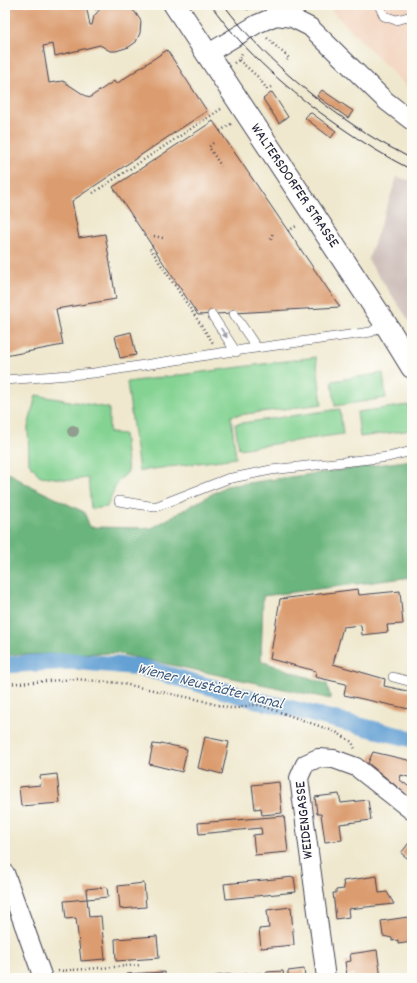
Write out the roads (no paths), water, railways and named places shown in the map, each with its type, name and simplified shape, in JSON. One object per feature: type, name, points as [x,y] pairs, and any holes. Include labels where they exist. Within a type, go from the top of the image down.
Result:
[{"type":"street","name":"WALTERSDORFER STRASSE","points":[[175,5],[385,323],[412,367]]},
{"type":"street","points":[[207,54],[257,24],[272,11],[292,18],[310,27],[386,100],[411,117]]},
{"type":"street","name":"WEIDENGASSE","points":[[326,978],[298,778],[304,764],[318,758],[334,759],[356,767],[412,811]]},
{"type":"street","points":[[5,873],[42,975]]},
{"type":"lane","points":[[379,5],[384,16],[396,20],[412,16]]},
{"type":"lane","points":[[234,314],[257,348]]},
{"type":"lane","points":[[212,315],[236,352]]},
{"type":"lane","points":[[5,380],[94,373],[220,353],[372,332],[385,323]]},
{"type":"lane","points":[[119,501],[155,507],[227,479],[271,470],[388,457],[412,451]]},
{"type":"lane","points":[[393,676],[412,682]]},
{"type":"waterway","name":"Wiener Neustädter Kanal","points":[[5,665],[72,661],[140,667],[253,699],[412,739]]},
{"type":"tram line","points":[[211,5],[238,39],[269,71],[303,100],[365,144],[412,170]]},
{"type":"tram line","points":[[224,5],[254,41],[306,90],[344,119],[382,143],[412,159]]}]
